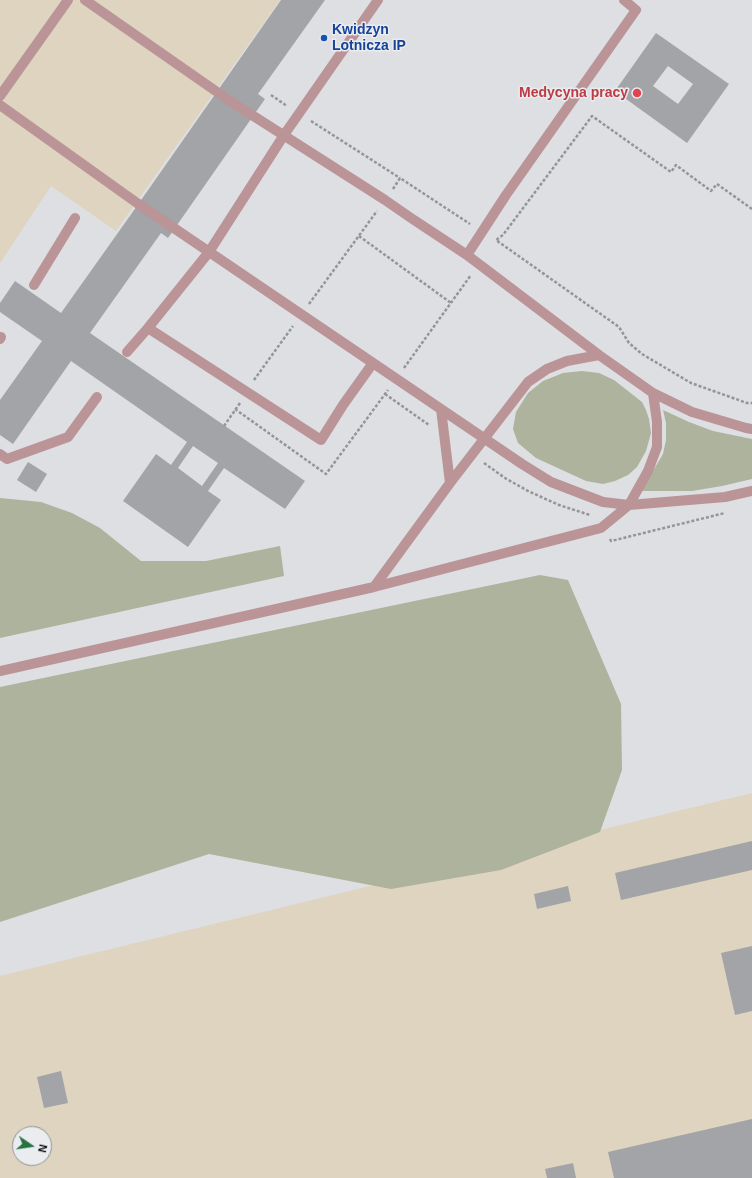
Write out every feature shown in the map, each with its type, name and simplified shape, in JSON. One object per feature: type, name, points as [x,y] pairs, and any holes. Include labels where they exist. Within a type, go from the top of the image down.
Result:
[{"type":"lane","points":[[0,96],[68,0]]},
{"type":"lane","points":[[85,0],[230,101],[385,200],[467,255],[599,355],[653,393],[692,412],[752,429]]},
{"type":"lane","points":[[127,352],[209,252],[284,135],[378,0]]},
{"type":"lane","points":[[467,255],[481,232],[558,120],[636,10],[624,0]]},
{"type":"lane","points":[[0,105],[137,203],[550,482],[603,502],[629,505],[725,498],[752,491]]},
{"type":"lane","points":[[34,285],[75,218]]},
{"type":"lane","points":[[148,328],[321,440],[343,405],[373,363]]},
{"type":"lane","points":[[374,587],[450,483],[528,382],[547,369],[567,361],[599,355]]},
{"type":"lane","points":[[0,671],[374,587],[601,528],[629,505],[648,471],[657,447],[657,422],[653,393]]},
{"type":"lane","points":[[0,454],[7,460],[68,437],[97,396]]},
{"type":"lane","points":[[441,409],[450,483]]},
{"type":"path","points":[[271,95],[481,232],[496,240],[619,327],[630,343],[642,354],[691,384],[752,403]]},
{"type":"path","points":[[496,240],[504,235],[592,116],[671,172],[676,165],[711,191],[717,184],[752,209]]},
{"type":"path","points":[[224,426],[271,355],[400,178]]},
{"type":"path","points":[[359,236],[451,303]]},
{"type":"path","points":[[235,410],[326,474],[479,264]]},
{"type":"shaded area","points":[[0,0],[280,0],[116,231],[51,186],[0,263]]},
{"type":"shaded area","points":[[752,793],[752,1178],[0,1178],[0,976]]},
{"type":"green space","points":[[582,371],[599,373],[614,380],[642,402],[649,419],[651,433],[646,451],[637,467],[628,475],[615,481],[603,484],[586,481],[536,458],[518,443],[513,429],[516,412],[528,393],[543,381],[563,373]]},
{"type":"green space","points":[[663,410],[713,431],[752,439],[752,479],[692,491],[641,491],[663,454],[666,440],[666,423]]},
{"type":"green space","points":[[0,498],[41,502],[72,513],[100,528],[141,561],[206,561],[280,546],[284,576],[0,638]]},
{"type":"green space","points":[[540,575],[568,580],[621,704],[622,770],[600,832],[501,870],[391,889],[209,854],[0,922],[0,687]]},
{"type":"building","points":[[281,0],[325,0],[258,94],[265,99],[168,238],[161,233],[90,333],[305,481],[285,509],[224,468],[208,491],[221,500],[188,547],[123,501],[156,454],[171,465],[187,442],[71,361],[13,444],[0,435],[0,400],[42,341],[0,312],[0,303],[15,281],[61,313]],"holes":[[[193,446],[218,463],[202,486],[178,468]]]},
{"type":"building","points":[[656,33],[729,84],[687,143],[615,91]],"holes":[[[668,66],[693,84],[678,104],[653,86]]]},
{"type":"building","points":[[28,462],[47,474],[36,492],[17,480]]},
{"type":"building","points":[[752,841],[752,870],[621,900],[615,873]]},
{"type":"building","points":[[568,886],[571,901],[537,909],[534,894]]},
{"type":"building","points":[[752,946],[752,1011],[735,1015],[721,953]]},
{"type":"building","points":[[61,1071],[68,1103],[44,1108],[37,1077]]},
{"type":"building","points":[[752,1119],[752,1178],[614,1178],[608,1152]]},
{"type":"building","points":[[573,1163],[576,1178],[547,1178],[545,1169]]},
{"type":"place","name":"Kwidzyn Lotnicza IP","points":[[324,38]]},
{"type":"place","name":"Medycyna pracy","points":[[637,93]]}]
